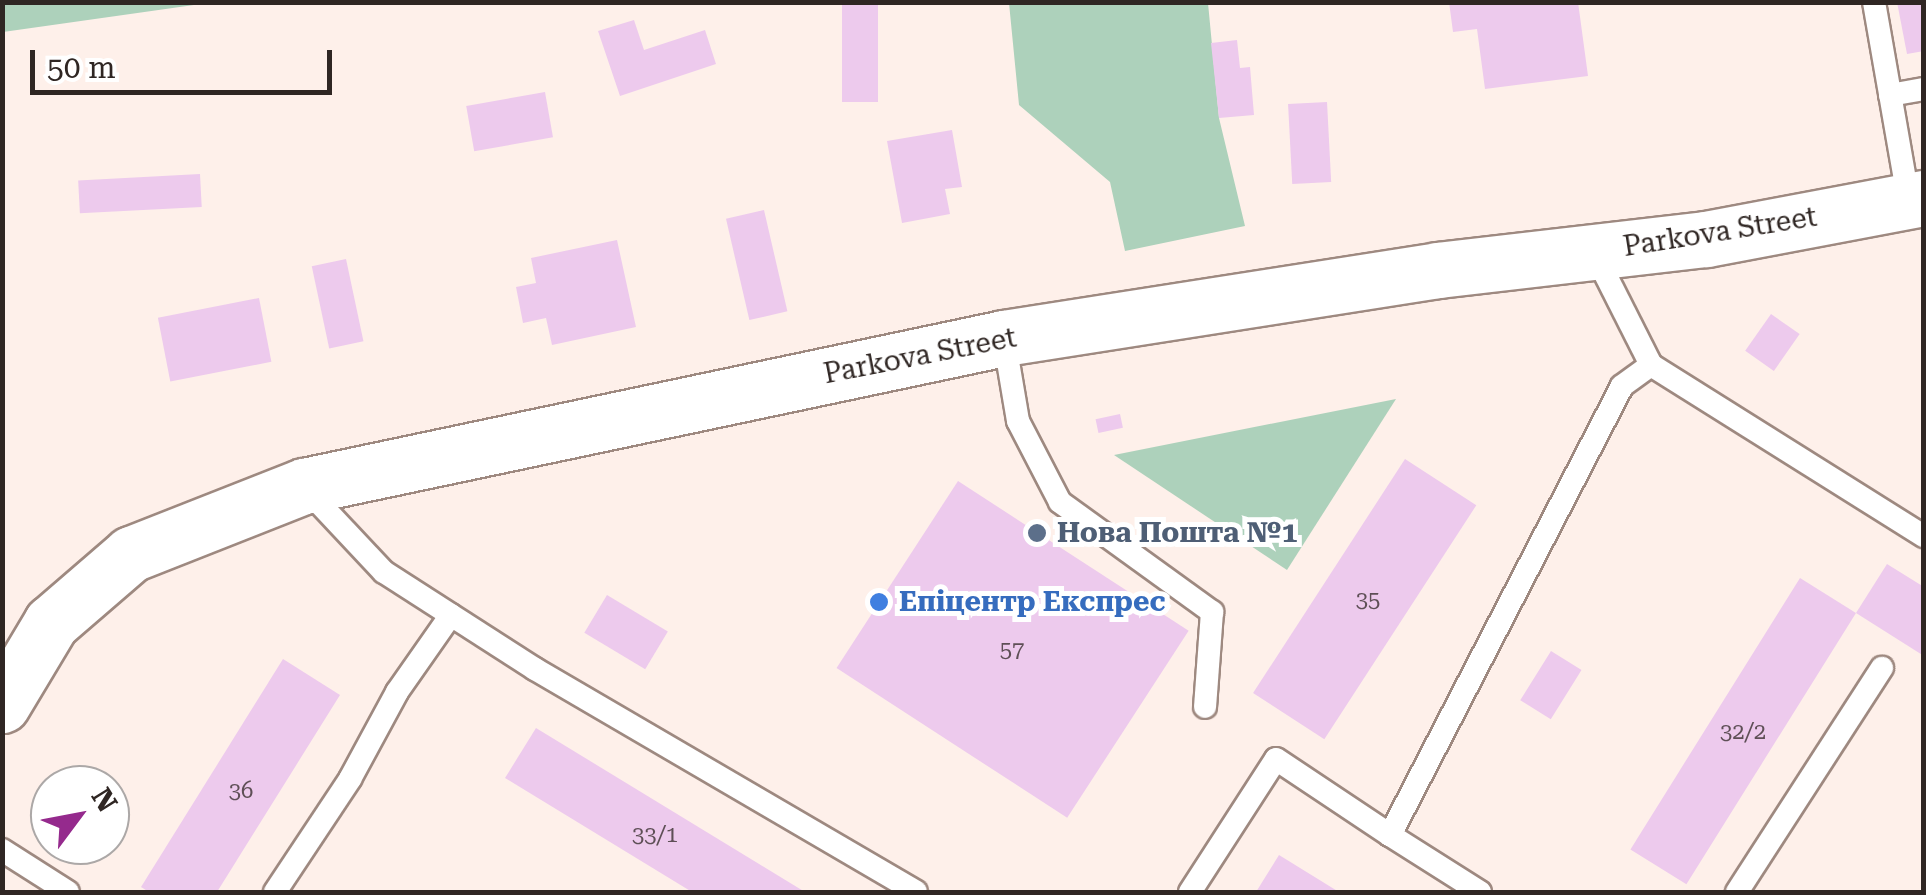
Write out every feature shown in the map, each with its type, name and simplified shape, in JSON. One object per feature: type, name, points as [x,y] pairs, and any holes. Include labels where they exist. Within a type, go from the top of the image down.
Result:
[{"type":"street","name":"Parkova Street","points":[[2,705],[51,623],[132,554],[304,486],[1004,338],[1438,270],[1706,239],[1914,189]]},
{"type":"lane","points":[[1874,2],[1890,96],[1914,189]]},
{"type":"lane","points":[[1890,96],[1924,89]]},
{"type":"lane","points":[[1594,251],[1651,365],[1924,536]]},
{"type":"lane","points":[[1004,338],[1018,420],[1060,502],[1212,612],[1205,707]]},
{"type":"lane","points":[[1390,835],[1622,386],[1651,365]]},
{"type":"lane","points":[[304,486],[384,572],[536,670],[916,892]]},
{"type":"lane","points":[[275,892],[350,778],[397,692],[451,614]]},
{"type":"lane","points":[[1736,892],[1882,668]]},
{"type":"lane","points":[[1190,892],[1276,760],[1480,892]]},
{"type":"lane","points":[[2,850],[68,892]]},
{"type":"green space","points":[[3,2],[208,2],[208,3],[3,32]]},
{"type":"green space","points":[[1009,3],[1208,3],[1219,118],[1245,226],[1125,251],[1110,182],[1019,105]]},
{"type":"green space","points":[[1396,399],[1287,570],[1114,455]]},
{"type":"building","points":[[842,2],[878,2],[878,102],[842,102]]},
{"type":"building","points":[[1449,2],[1578,2],[1588,76],[1485,89],[1477,29],[1453,32]]},
{"type":"building","points":[[1897,2],[1924,2],[1924,51],[1907,54]]},
{"type":"building","points":[[634,20],[644,50],[705,30],[716,64],[620,96],[598,31]]},
{"type":"building","points":[[1237,40],[1240,68],[1250,67],[1254,115],[1219,118],[1211,43]]},
{"type":"building","points":[[545,92],[553,137],[474,151],[466,106]]},
{"type":"building","points":[[1327,102],[1331,182],[1292,184],[1288,104]]},
{"type":"building","points":[[952,130],[962,187],[945,189],[950,214],[902,223],[887,141]]},
{"type":"building","points":[[200,174],[202,207],[80,213],[78,180]]},
{"type":"building","points":[[764,210],[787,311],[749,320],[726,219]]},
{"type":"building","points":[[617,240],[636,327],[552,345],[546,318],[523,323],[516,287],[536,283],[531,258]]},
{"type":"building","points":[[346,259],[363,341],[329,348],[312,266]]},
{"type":"building","points":[[259,298],[271,362],[170,381],[158,318]]},
{"type":"building","points":[[1771,314],[1800,334],[1774,371],[1745,351]]},
{"type":"building","points":[[1120,414],[1123,428],[1098,433],[1096,419]]},
{"type":"building","points":[[1405,459],[1476,505],[1324,739],[1253,693]]},
{"type":"building","points":[[958,481],[1189,631],[1067,818],[837,668]]},
{"type":"building","points":[[1887,564],[1924,587],[1924,656],[1856,613]]},
{"type":"building","points":[[1800,578],[1856,613],[1686,884],[1630,849]]},
{"type":"building","points":[[607,595],[668,632],[645,669],[584,633]]},
{"type":"building","points":[[1551,651],[1582,670],[1551,719],[1520,700]]},
{"type":"building","points":[[283,659],[340,695],[217,892],[149,892],[141,887]]},
{"type":"building","points":[[536,728],[805,892],[692,892],[505,778]]},
{"type":"building","points":[[1279,855],[1339,892],[1256,892]]},
{"type":"place","name":"Нова Пошта №1","points":[[1037,533]]},
{"type":"place","name":"Епіцентр Експрес","points":[[879,602]]}]
